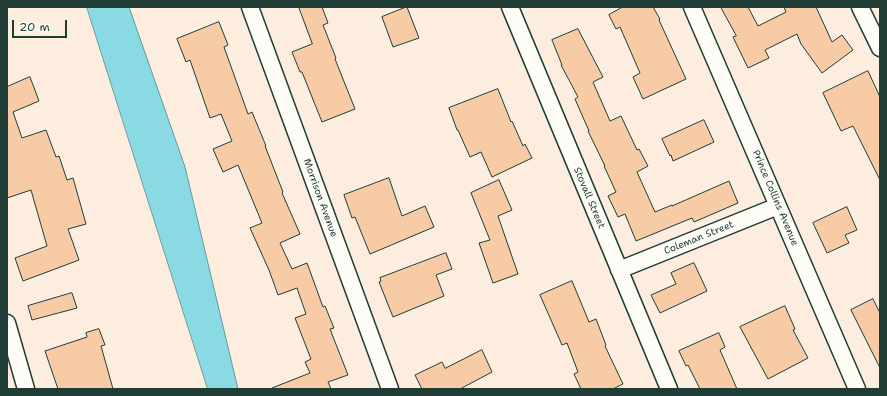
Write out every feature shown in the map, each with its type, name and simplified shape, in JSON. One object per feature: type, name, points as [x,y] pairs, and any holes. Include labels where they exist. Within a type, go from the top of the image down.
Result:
[{"type":"street","name":"Morrison Avenue","points":[[250,7],[390,389]]},
{"type":"street","name":"Stovall Street","points":[[510,7],[668,389]]},
{"type":"street","name":"Prince Collins Avenue","points":[[692,7],[857,389]]},
{"type":"street","points":[[860,7],[880,48]]},
{"type":"street","name":"Coleman Street","points":[[620,270],[778,206]]},
{"type":"street","points":[[7,323],[26,389]]},
{"type":"water","points":[[87,7],[129,7],[185,167],[238,389],[208,389]]},
{"type":"building","points":[[299,7],[322,7],[328,23],[323,25],[355,109],[322,122],[302,72],[300,72],[292,52],[312,44]]},
{"type":"building","points":[[407,7],[419,38],[393,47],[382,17]]},
{"type":"building","points":[[623,7],[653,7],[660,19],[659,20],[686,79],[643,99],[633,77],[640,73],[620,27],[616,29],[609,15]]},
{"type":"building","points":[[721,7],[748,7],[758,26],[786,12],[784,7],[816,7],[832,42],[842,35],[853,50],[822,73],[801,44],[797,34],[765,50],[769,58],[748,68],[733,37],[736,36]]},
{"type":"building","points":[[219,22],[228,45],[224,47],[248,114],[252,112],[266,146],[283,192],[282,193],[300,234],[280,243],[292,269],[307,263],[323,307],[325,306],[334,328],[330,329],[348,375],[328,382],[331,389],[272,389],[310,373],[305,362],[311,359],[295,318],[306,314],[297,288],[278,295],[269,270],[250,228],[262,223],[238,165],[223,172],[213,149],[232,141],[221,114],[210,118],[190,60],[186,62],[177,39]]},
{"type":"building","points":[[578,29],[603,77],[593,82],[610,121],[621,116],[637,150],[639,149],[648,166],[637,172],[655,212],[729,181],[738,203],[694,222],[692,218],[636,241],[625,214],[618,217],[608,196],[616,192],[588,131],[575,99],[578,97],[561,65],[552,40]]},
{"type":"building","points":[[868,71],[880,97],[880,180],[853,126],[841,131],[823,93]]},
{"type":"building","points":[[30,77],[39,101],[13,112],[22,138],[46,130],[56,157],[59,156],[67,180],[73,178],[86,224],[68,229],[79,260],[23,281],[15,258],[47,246],[31,190],[7,198],[7,87]]},
{"type":"building","points":[[498,89],[511,122],[512,121],[523,146],[525,144],[532,158],[492,177],[481,152],[470,157],[457,130],[449,108]]},
{"type":"building","points":[[704,120],[714,142],[673,161],[662,139]]},
{"type":"building","points":[[389,178],[402,216],[425,206],[434,227],[370,254],[355,217],[352,218],[344,195]]},
{"type":"building","points":[[499,180],[512,210],[498,216],[518,274],[493,283],[479,243],[490,240],[471,193]]},
{"type":"building","points":[[847,207],[857,230],[845,235],[849,243],[827,253],[813,223]]},
{"type":"building","points":[[446,253],[452,269],[436,275],[444,296],[393,317],[379,282],[381,281],[380,278]]},
{"type":"building","points":[[694,263],[707,291],[660,313],[651,295],[676,284],[671,273]]},
{"type":"building","points":[[572,281],[589,322],[596,319],[606,345],[605,346],[623,384],[613,389],[581,389],[574,374],[578,372],[567,343],[562,345],[540,295]]},
{"type":"building","points":[[72,293],[77,308],[32,320],[28,306]]},
{"type":"building","points":[[873,299],[880,313],[880,368],[851,310]]},
{"type":"building","points":[[785,306],[795,329],[793,330],[808,358],[768,379],[740,327]]},
{"type":"building","points":[[99,329],[105,345],[101,346],[113,389],[58,389],[45,351],[87,337],[86,333]]},
{"type":"building","points":[[719,333],[725,347],[720,350],[737,389],[700,389],[679,351]]},
{"type":"building","points":[[482,350],[492,372],[460,389],[422,389],[415,375],[442,362],[445,368]]}]
